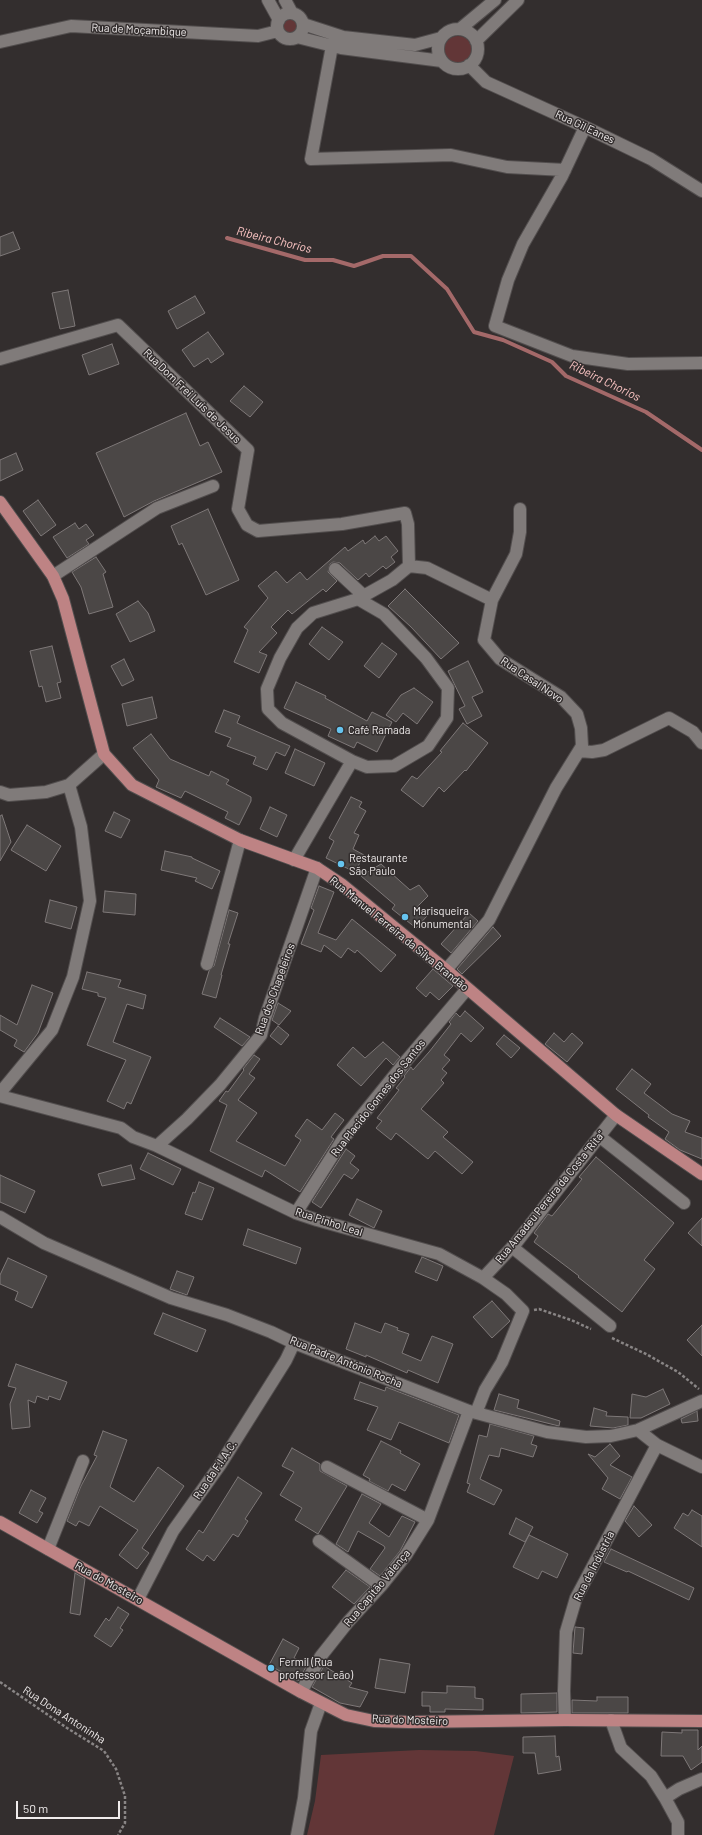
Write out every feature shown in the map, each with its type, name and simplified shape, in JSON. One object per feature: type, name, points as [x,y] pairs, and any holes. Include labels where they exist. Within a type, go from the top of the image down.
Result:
[{"type":"main road","name":"Rua Manuel Ferreira da Silva Brandão","points":[[2,509],[53,576],[63,599],[104,754],[132,785],[240,840],[317,868],[341,884],[446,970],[616,1115],[702,1174]]},
{"type":"main road","name":"Rua do Mosteiro","points":[[0,1522],[301,1692],[346,1715],[374,1720],[410,1722],[565,1720],[702,1721]]},
{"type":"street","points":[[268,0],[284,37],[293,39],[297,37],[302,32],[304,24]]},
{"type":"street","points":[[285,0],[292,13],[300,17],[304,24],[343,37],[415,45],[441,38],[449,31],[460,29],[470,32],[476,41],[477,54],[469,65],[464,68],[452,68],[442,61],[332,46],[297,37]]},
{"type":"street","points":[[460,29],[495,0]]},
{"type":"street","points":[[476,41],[518,0]]},
{"type":"street","name":"Rua de Moçambique","points":[[0,42],[71,26],[258,36],[278,25],[284,14],[292,13]]},
{"type":"street","points":[[441,38],[438,50],[442,61]]},
{"type":"street","points":[[332,46],[312,159],[451,155],[508,166],[565,170]]},
{"type":"street","name":"Rua Gil Eanes","points":[[469,65],[486,82],[651,159],[702,191]]},
{"type":"street","points":[[585,127],[565,170],[523,244],[508,280],[495,326],[572,356],[628,364],[702,364]]},
{"type":"street","name":"Rua Dom Frei Luís de Jesus","points":[[0,359],[118,325],[248,450],[238,509],[247,525],[258,531],[342,524],[405,513],[408,524],[409,566]]},
{"type":"street","points":[[53,576],[157,508],[213,486]]},
{"type":"street","name":"Rua Casal Novo","points":[[446,970],[489,920],[556,788],[582,746],[581,728],[577,714],[561,697],[500,660],[484,640],[492,600],[516,554],[520,532],[520,508]]},
{"type":"street","points":[[335,569],[361,598],[384,614],[426,658],[448,688],[447,718],[428,746],[394,766],[367,767],[352,761],[282,723],[268,709],[267,689],[280,658],[296,628],[314,613],[361,598],[392,580],[409,566],[427,568],[492,600]]},
{"type":"street","points":[[579,751],[592,752],[604,750],[669,718],[694,732],[702,743]]},
{"type":"street","points":[[0,792],[9,795],[46,792],[69,784],[104,754]]},
{"type":"street","points":[[294,860],[352,761]]},
{"type":"street","points":[[0,1093],[52,1030],[73,977],[89,908],[90,901],[81,827],[69,784]]},
{"type":"street","points":[[207,964],[240,840]]},
{"type":"street","name":"Rua dos Chapeleiros","points":[[157,1146],[187,1120],[220,1085],[261,1035],[265,1018],[317,868]]},
{"type":"street","name":"Rua Placido Gomes dos Santos","points":[[296,1213],[343,1139],[467,989]]},
{"type":"street","name":"Rua Pinho Leal","points":[[0,1096],[120,1128],[133,1137],[157,1146],[296,1213],[440,1254],[483,1278],[506,1294],[523,1311]]},
{"type":"street","name":"Rua Amadeu Pereira da Costa \"Rita\"","points":[[483,1278],[512,1247],[616,1115]]},
{"type":"street","points":[[599,1136],[684,1203]]},
{"type":"street","name":"Rua Padre António Rocha","points":[[0,1217],[44,1243],[171,1298],[249,1323],[294,1343],[472,1412],[547,1432],[586,1437],[611,1436],[638,1430],[702,1401]]},
{"type":"street","points":[[512,1247],[609,1331]]},
{"type":"street","points":[[472,1412],[502,1362],[523,1311]]},
{"type":"street","name":"Rua da F.I.A.C.","points":[[138,1599],[173,1531],[220,1465],[286,1360],[294,1343]]},
{"type":"street","name":"Rua Capitão Valença","points":[[301,1692],[321,1656],[348,1622],[406,1556],[428,1520],[472,1412]]},
{"type":"street","points":[[638,1430],[656,1445],[702,1467]]},
{"type":"street","name":"Rua da Indústria","points":[[565,1720],[564,1691],[566,1632],[576,1598],[656,1445]]},
{"type":"street","points":[[48,1549],[84,1461]]},
{"type":"street","points":[[327,1467],[428,1520]]},
{"type":"street","points":[[319,1541],[381,1586]]},
{"type":"street","points":[[297,1835],[304,1798],[311,1731],[321,1703]]},
{"type":"street","points":[[611,1720],[620,1748],[651,1776],[665,1798],[678,1822],[678,1835]]},
{"type":"street","points":[[665,1798],[679,1789],[702,1779]]},
{"type":"path","points":[[523,1311],[539,1309],[598,1331]]},
{"type":"path","points":[[609,1331],[613,1338],[678,1372],[699,1389],[702,1395]]},
{"type":"path","name":"Rua Dona Antoninha","points":[[0,1682],[67,1728],[104,1751],[116,1770],[125,1796],[125,1823],[118,1835]]},
{"type":"shaded area","points":[[290,18],[296,21],[299,27],[296,33],[290,36],[284,33],[281,27],[284,21]]},
{"type":"shaded area","points":[[458,36],[468,40],[472,50],[468,60],[458,64],[448,60],[444,50],[448,40]]},
{"type":"shaded area","points":[[419,1750],[476,1751],[514,1756],[494,1835],[307,1835],[315,1801],[321,1755]]},
{"type":"building","points":[[13,232],[20,249],[0,256],[0,237]]},
{"type":"building","points":[[68,290],[75,326],[60,329],[52,293]]},
{"type":"building","points":[[195,296],[205,313],[177,329],[168,311]]},
{"type":"building","points":[[208,332],[224,354],[211,363],[208,358],[194,367],[182,350]]},
{"type":"building","points":[[112,344],[119,364],[89,375],[82,355]]},
{"type":"building","points":[[244,386],[263,402],[250,417],[230,401]]},
{"type":"building","points":[[186,413],[200,446],[208,442],[222,472],[154,501],[124,517],[96,453]]},
{"type":"building","points":[[16,453],[23,470],[0,481],[0,460]]},
{"type":"building","points":[[38,500],[56,525],[41,536],[23,511]]},
{"type":"building","points":[[208,509],[239,580],[206,595],[182,543],[179,545],[171,526]]},
{"type":"building","points":[[75,523],[79,529],[86,524],[94,535],[86,540],[89,544],[67,558],[53,537]]},
{"type":"building","points":[[375,536],[379,541],[386,536],[398,551],[391,557],[395,562],[386,569],[383,566],[369,577],[366,573],[358,580],[340,563],[333,562],[330,564],[328,572],[337,581],[326,592],[323,589],[292,614],[288,610],[271,627],[277,633],[259,652],[267,655],[259,673],[234,662],[248,630],[244,627],[268,598],[258,586],[276,571],[287,583],[300,572],[307,580],[345,547],[348,551],[363,540],[365,544]]},
{"type":"building","points":[[96,557],[106,572],[103,574],[113,607],[89,614],[81,587],[72,572]]},
{"type":"building","points":[[405,589],[459,643],[441,659],[411,627],[388,606]]},
{"type":"building","points":[[138,601],[148,613],[155,631],[130,642],[116,614]]},
{"type":"building","points":[[322,627],[343,642],[329,660],[309,644]]},
{"type":"building","points":[[382,643],[397,654],[379,678],[364,666]]},
{"type":"building","points":[[52,646],[61,682],[57,683],[61,698],[46,702],[42,686],[39,687],[30,651]]},
{"type":"building","points":[[124,659],[134,680],[122,686],[111,666]]},
{"type":"building","points":[[468,661],[483,692],[472,697],[482,716],[467,724],[459,709],[465,706],[448,671]]},
{"type":"building","points":[[296,682],[326,696],[325,698],[367,721],[372,712],[392,722],[377,752],[357,742],[354,748],[328,736],[331,729],[284,708]]},
{"type":"building","points":[[414,688],[433,702],[417,724],[403,713],[396,722],[386,715],[401,695]]},
{"type":"building","points":[[152,697],[157,718],[127,726],[122,704]]},
{"type":"building","points":[[224,710],[240,716],[237,723],[290,746],[285,756],[276,752],[267,770],[253,764],[256,757],[227,746],[231,738],[215,732]]},
{"type":"building","points":[[463,723],[488,743],[466,771],[465,770],[444,792],[439,787],[423,807],[401,790],[412,776],[417,779],[442,752],[440,751]]},
{"type":"building","points":[[151,734],[170,759],[209,776],[211,771],[229,780],[226,784],[251,797],[251,801],[239,825],[225,818],[228,812],[185,791],[181,798],[156,787],[159,780],[133,748]]},
{"type":"building","points":[[295,749],[325,763],[314,786],[285,773]]},
{"type":"building","points":[[351,797],[362,802],[359,807],[366,811],[354,833],[359,835],[353,849],[364,855],[355,872],[326,858],[334,841],[329,838]]},
{"type":"building","points":[[270,807],[287,815],[277,837],[260,829]]},
{"type":"building","points":[[114,812],[130,820],[121,838],[105,831]]},
{"type":"building","points":[[2,815],[11,842],[0,861],[0,816]]},
{"type":"building","points":[[27,825],[61,846],[46,871],[11,850]]},
{"type":"building","points":[[165,851],[192,857],[220,871],[212,889],[195,881],[197,878],[161,870]]},
{"type":"building","points":[[381,864],[410,890],[419,885],[428,896],[417,907],[427,916],[416,928],[392,909],[395,905],[361,876]]},
{"type":"building","points":[[319,886],[334,892],[318,933],[336,940],[352,919],[396,955],[381,972],[357,950],[355,953],[348,948],[341,958],[324,945],[321,952],[301,944],[314,910],[311,908]]},
{"type":"building","points":[[105,891],[136,894],[135,915],[103,912]]},
{"type":"building","points":[[50,900],[77,907],[71,929],[45,922]]},
{"type":"building","points":[[229,910],[238,913],[228,944],[230,944],[216,998],[202,994],[209,971],[214,966]]},
{"type":"building","points":[[469,913],[478,921],[451,953],[441,944]]},
{"type":"building","points":[[493,927],[501,936],[462,974],[457,969]]},
{"type":"building","points":[[433,969],[453,986],[439,1000],[430,992],[426,997],[416,988]]},
{"type":"building","points":[[87,972],[121,980],[118,987],[146,995],[143,1009],[127,1004],[113,1042],[151,1057],[131,1104],[127,1102],[124,1109],[107,1101],[126,1060],[87,1045],[106,998],[98,996],[98,993],[82,989]]},
{"type":"building","points":[[32,985],[53,993],[38,1033],[24,1052],[14,1046],[17,1040],[0,1030],[0,1015],[17,1025]]},
{"type":"building","points":[[278,1003],[291,1011],[279,1025],[272,1020]]},
{"type":"building","points":[[465,1011],[484,1028],[471,1042],[461,1033],[444,1055],[450,1060],[442,1069],[447,1073],[441,1080],[444,1083],[421,1109],[448,1132],[443,1137],[473,1162],[462,1174],[435,1151],[428,1159],[396,1133],[391,1140],[376,1128],[382,1121],[377,1118],[399,1090],[396,1088],[405,1077],[404,1076],[411,1067],[413,1070],[429,1052],[451,1024],[449,1022],[456,1013],[460,1017]]},
{"type":"building","points":[[220,1018],[250,1037],[242,1046],[214,1027]]},
{"type":"building","points":[[278,1026],[289,1035],[281,1045],[270,1036]]},
{"type":"building","points":[[554,1033],[564,1042],[572,1033],[583,1043],[567,1062],[545,1044]]},
{"type":"building","points":[[504,1035],[520,1048],[511,1058],[496,1044]]},
{"type":"building","points":[[383,1042],[400,1057],[393,1065],[386,1058],[361,1086],[337,1065],[353,1047],[365,1058]]},
{"type":"building","points":[[254,1055],[260,1059],[249,1074],[255,1078],[238,1100],[257,1113],[236,1141],[285,1166],[301,1140],[295,1136],[307,1119],[322,1130],[335,1113],[344,1120],[331,1137],[334,1139],[300,1192],[265,1170],[262,1177],[210,1151],[227,1105],[219,1101],[226,1091],[228,1092]]},
{"type":"building","points":[[632,1069],[651,1084],[644,1093],[672,1114],[690,1121],[685,1132],[702,1138],[702,1159],[680,1150],[665,1139],[669,1132],[648,1117],[649,1115],[616,1089]]},
{"type":"building","points":[[346,1149],[355,1156],[350,1163],[359,1170],[352,1179],[344,1174],[321,1208],[312,1202]]},
{"type":"building","points":[[148,1153],[181,1169],[173,1185],[140,1169]]},
{"type":"building","points":[[596,1157],[674,1223],[644,1260],[655,1269],[622,1312],[578,1277],[579,1276],[534,1242],[538,1236],[534,1233],[548,1214],[552,1216],[582,1179],[579,1177]]},
{"type":"building","points":[[131,1165],[135,1179],[102,1186],[98,1174]]},
{"type":"building","points":[[0,1175],[35,1191],[25,1213],[0,1202]]},
{"type":"building","points":[[199,1182],[214,1188],[202,1220],[185,1214],[193,1192],[195,1193]]},
{"type":"building","points":[[357,1199],[382,1211],[374,1228],[349,1215]]},
{"type":"building","points":[[702,1218],[702,1246],[688,1233]]},
{"type":"building","points":[[248,1229],[301,1248],[296,1264],[243,1245]]},
{"type":"building","points":[[422,1257],[443,1266],[437,1281],[415,1272]]},
{"type":"building","points":[[8,1258],[47,1276],[32,1308],[15,1300],[18,1292],[0,1284],[0,1275]]},
{"type":"building","points":[[177,1271],[194,1277],[187,1295],[170,1289]]},
{"type":"building","points":[[492,1301],[510,1321],[492,1338],[473,1317]]},
{"type":"building","points":[[163,1313],[206,1330],[197,1352],[154,1334]]},
{"type":"building","points":[[355,1323],[381,1333],[385,1323],[398,1328],[397,1330],[409,1334],[402,1353],[421,1361],[432,1336],[453,1344],[438,1383],[408,1370],[407,1373],[366,1355],[366,1357],[346,1349]]},
{"type":"building","points":[[702,1325],[702,1356],[687,1340]]},
{"type":"building","points":[[16,1364],[67,1382],[60,1400],[49,1396],[48,1400],[37,1396],[35,1403],[28,1400],[30,1427],[12,1429],[10,1404],[16,1388],[8,1386]]},
{"type":"building","points":[[360,1382],[385,1391],[386,1387],[459,1415],[449,1443],[399,1422],[391,1440],[367,1430],[378,1407],[354,1399]]},
{"type":"building","points":[[663,1389],[670,1404],[641,1418],[630,1418],[632,1394],[646,1397]]},
{"type":"building","points":[[499,1394],[519,1400],[517,1408],[560,1421],[559,1426],[494,1410]]},
{"type":"building","points":[[594,1408],[607,1412],[606,1416],[628,1417],[628,1425],[613,1428],[590,1426]]},
{"type":"building","points":[[697,1411],[698,1421],[682,1423],[681,1419]]},
{"type":"building","points":[[490,1424],[534,1436],[531,1444],[537,1446],[533,1457],[501,1448],[499,1457],[489,1455],[480,1479],[502,1490],[494,1505],[467,1492],[470,1484],[467,1483],[479,1435],[487,1437]]},
{"type":"building","points":[[103,1431],[127,1440],[110,1487],[134,1502],[158,1467],[184,1486],[142,1548],[149,1553],[137,1569],[119,1555],[138,1530],[100,1506],[89,1526],[79,1521],[76,1526],[67,1521],[81,1486],[97,1456],[94,1455]]},
{"type":"building","points":[[381,1441],[401,1451],[400,1453],[420,1464],[405,1491],[392,1484],[388,1491],[369,1481],[370,1479],[363,1475]]},
{"type":"building","points":[[610,1444],[620,1456],[610,1465],[632,1477],[620,1499],[602,1489],[608,1478],[588,1454],[595,1457]]},
{"type":"building","points":[[292,1448],[320,1464],[320,1471],[347,1486],[318,1534],[295,1520],[302,1508],[280,1495],[294,1472],[282,1466]]},
{"type":"building","points":[[238,1477],[262,1493],[245,1519],[248,1521],[238,1537],[233,1534],[214,1561],[207,1555],[203,1561],[186,1549],[199,1530],[203,1533]]},
{"type":"building","points":[[31,1490],[46,1498],[39,1511],[43,1513],[37,1523],[19,1513]]},
{"type":"building","points":[[362,1494],[381,1504],[369,1523],[389,1537],[402,1516],[415,1522],[400,1551],[380,1576],[370,1569],[385,1548],[384,1546],[358,1531],[348,1552],[336,1544]]},
{"type":"building","points":[[634,1506],[652,1525],[639,1537],[625,1521]]},
{"type":"building","points":[[692,1510],[702,1516],[702,1547],[674,1528],[683,1513],[688,1516]]},
{"type":"building","points":[[516,1518],[533,1527],[525,1542],[509,1534]]},
{"type":"building","points":[[529,1535],[568,1554],[557,1578],[542,1571],[538,1579],[513,1567]]},
{"type":"building","points":[[611,1549],[694,1588],[689,1600],[628,1571],[627,1572],[604,1562]]},
{"type":"building","points":[[346,1570],[370,1587],[354,1604],[332,1587]]},
{"type":"building","points":[[75,1573],[85,1579],[80,1615],[70,1613]]},
{"type":"building","points":[[118,1607],[129,1614],[120,1628],[123,1630],[111,1647],[94,1636],[106,1618],[109,1621]]},
{"type":"building","points":[[575,1627],[584,1628],[582,1654],[573,1653]]},
{"type":"building","points":[[283,1639],[299,1648],[294,1658],[307,1665],[298,1681],[269,1665]]},
{"type":"building","points":[[380,1659],[410,1664],[405,1693],[375,1688]]},
{"type":"building","points":[[324,1666],[352,1683],[349,1687],[368,1692],[360,1707],[340,1703],[312,1687]]},
{"type":"building","points":[[447,1686],[475,1687],[475,1698],[483,1699],[483,1710],[445,1709],[445,1712],[430,1712],[430,1706],[422,1706],[422,1692],[447,1693]]},
{"type":"building","points":[[557,1693],[557,1712],[521,1713],[521,1694]]},
{"type":"building","points":[[597,1697],[628,1697],[628,1713],[572,1713],[572,1700],[597,1701]]},
{"type":"building","points":[[682,1730],[698,1730],[698,1750],[702,1746],[702,1762],[691,1770],[683,1756],[661,1756],[662,1732],[682,1733]]},
{"type":"building","points":[[555,1736],[556,1757],[559,1756],[561,1770],[538,1774],[535,1753],[523,1753],[523,1737]]},
{"type":"waterway","name":"Ribeira Chorios","points":[[227,238],[305,260],[333,260],[354,266],[383,256],[411,256],[447,289],[474,332],[503,340],[552,362],[566,376],[646,412],[702,450]]},
{"type":"place","name":"Café Ramada","points":[[340,730]]},
{"type":"place","name":"Restaurante São Paulo","points":[[341,864]]},
{"type":"place","name":"Marisqueira Monumental","points":[[405,917]]},
{"type":"place","name":"Fermil (Rua professor Leão)","points":[[271,1668]]}]
